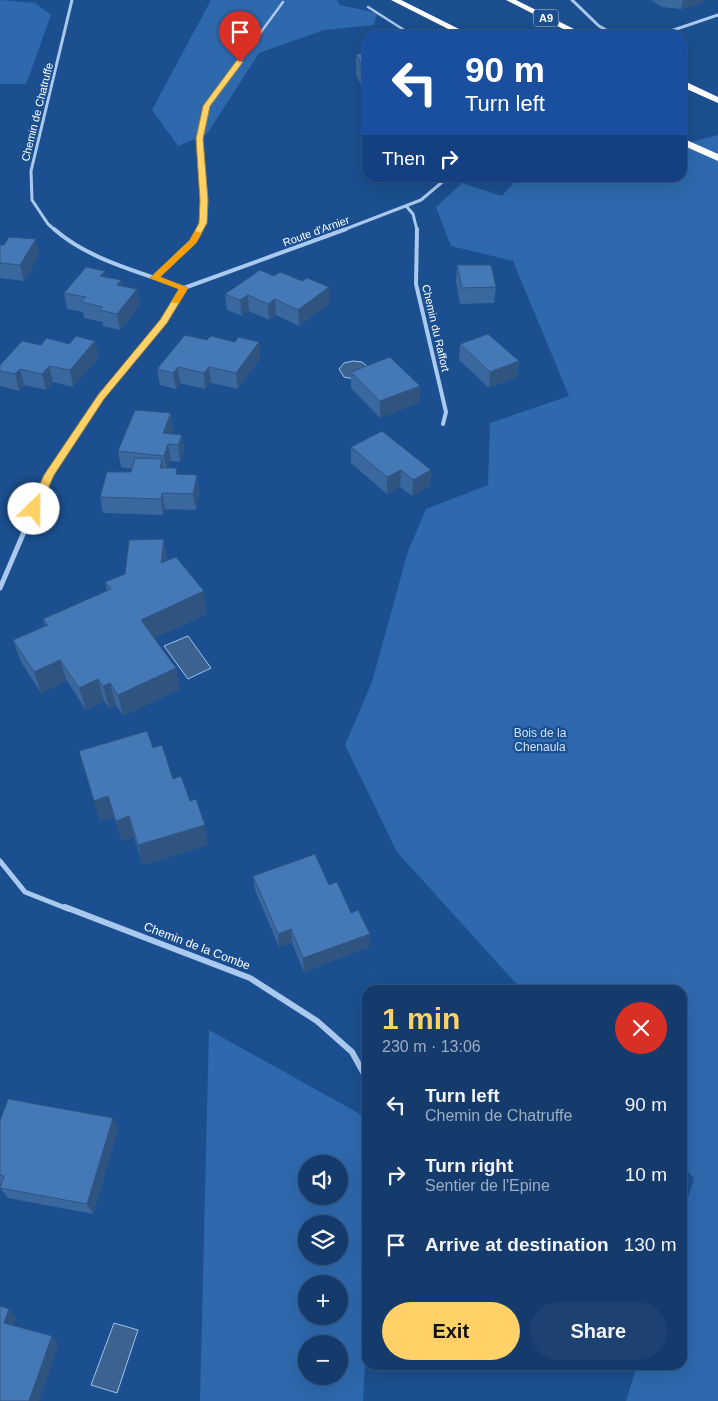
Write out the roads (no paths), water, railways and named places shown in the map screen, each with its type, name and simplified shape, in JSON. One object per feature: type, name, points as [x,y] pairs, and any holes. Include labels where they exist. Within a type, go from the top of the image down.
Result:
[{"type":"highway","points":[[395,0],[456,30]]},
{"type":"highway","name":"A9","points":[[510,0],[572,30]]},
{"type":"highway","points":[[687,85],[718,100]]},
{"type":"highway","points":[[687,143],[718,158]]},
{"type":"street","name":"Chemin de Chatruffe","points":[[72,0],[31,171],[32,200],[48,224],[70,243],[154,278],[184,288]]},
{"type":"street","points":[[572,0],[607,30]]},
{"type":"street","points":[[673,30],[718,15]]},
{"type":"street","name":"Route d'Arnier","points":[[184,288],[407,207],[421,200],[442,182]]},
{"type":"street","name":"Chemin du Raffort","points":[[407,207],[413,214],[417,230],[416,284],[446,412],[443,424]]},
{"type":"street","points":[[0,588],[49,475],[101,397],[164,321],[184,288]]},
{"type":"street","name":"Chemin de la Combe","points":[[0,861],[25,892],[250,978],[317,1021],[352,1052],[362,1070]]},
{"type":"lane","points":[[154,278],[194,242],[203,223],[204,200],[199,139],[207,106],[283,2]]},
{"type":"lane","points":[[368,7],[404,30]]},
{"type":"park label","name":"Bois de la Chenaula","points":[[540,740]]}]
